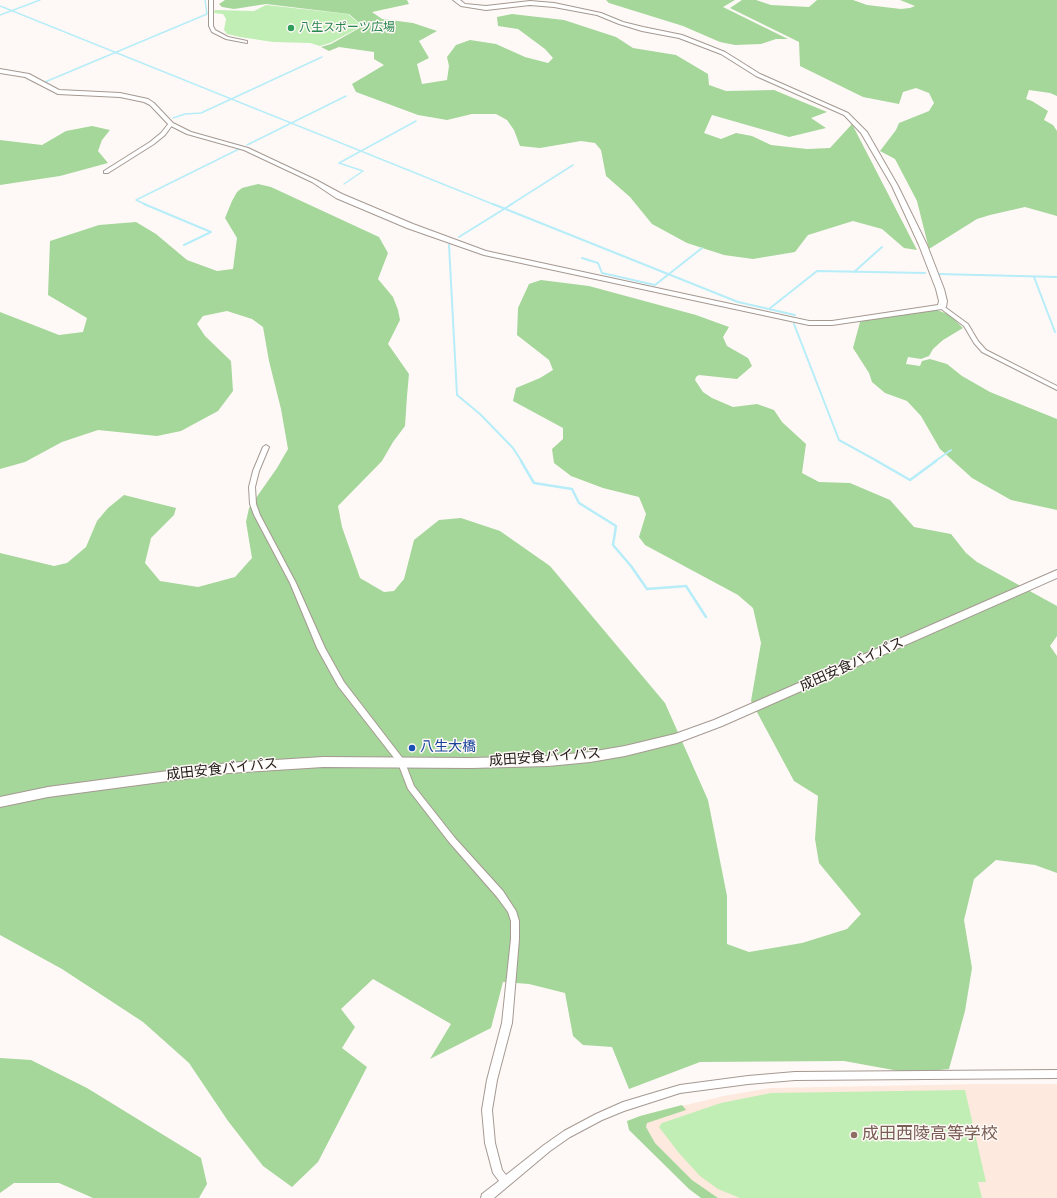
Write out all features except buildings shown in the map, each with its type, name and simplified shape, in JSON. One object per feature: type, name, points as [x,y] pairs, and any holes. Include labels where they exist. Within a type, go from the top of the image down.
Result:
[{"type":"main road","name":"成田安食バイパス","points":[[0,802],[48,792],[228,768],[323,762],[471,763],[548,761],[590,757],[652,745],[718,724],[1057,574]]},
{"type":"street","points":[[211,0],[211,26],[213,31],[226,38],[246,42]]},
{"type":"street","points":[[456,0],[463,5],[486,8],[532,2],[588,11],[630,26],[694,41],[723,52],[758,75],[846,114],[864,132],[895,186],[923,245],[940,289],[943,301],[942,307]]},
{"type":"street","points":[[0,71],[27,75],[58,92],[139,98],[152,104],[171,124],[189,133],[246,148],[314,181],[346,199],[410,226],[484,253],[809,323],[832,324],[942,307],[966,325],[976,342],[984,351],[1057,388]]},
{"type":"street","points":[[106,172],[152,143],[163,134],[171,124]]},
{"type":"street","points":[[266,446],[256,471],[252,487],[253,504],[257,515],[293,583],[321,648],[341,684],[401,762],[411,786],[452,840],[500,894],[512,910],[515,921],[507,1023],[492,1080],[487,1110],[490,1143],[498,1173],[505,1181]]},
{"type":"street","points":[[486,1198],[505,1181],[567,1134],[599,1117],[623,1107],[680,1089],[748,1080],[795,1076],[1057,1074]]},
{"type":"shaded area","name":"成田西陵高等学校","points":[[1057,1084],[1057,1198],[718,1198],[692,1180],[655,1143],[646,1127],[648,1114],[724,1096],[770,1088]]},
{"type":"green space","points":[[225,0],[407,0],[409,4],[372,12],[382,19],[413,23],[437,31],[419,41],[429,58],[417,64],[422,84],[447,80],[449,66],[447,57],[456,45],[470,40],[496,44],[525,57],[548,63],[553,58],[545,49],[518,29],[498,26],[497,17],[512,14],[564,20],[616,37],[633,48],[676,55],[708,74],[709,85],[726,91],[774,90],[827,112],[811,118],[826,128],[789,137],[712,115],[704,133],[721,139],[736,133],[752,136],[771,145],[807,149],[830,148],[852,124],[917,250],[904,248],[882,229],[853,221],[808,235],[795,252],[753,259],[724,255],[687,243],[652,224],[630,197],[606,176],[601,150],[595,143],[581,141],[540,148],[520,146],[514,130],[507,120],[496,114],[472,114],[447,120],[418,115],[356,92],[352,84],[384,65],[374,59],[374,52],[339,47],[329,51],[321,47],[331,44],[363,26],[349,14],[266,4],[234,9],[222,7],[219,4]]},
{"type":"green space","points":[[606,0],[735,0],[723,7],[788,39],[776,39],[761,44],[735,45],[720,42],[683,26],[609,3]]},
{"type":"green space","points":[[742,0],[756,0],[771,5],[809,7],[817,0],[853,0],[867,5],[901,9],[915,6],[900,0],[1057,0],[1057,96],[1050,93],[1029,90],[1026,99],[1048,111],[1044,120],[1053,125],[1057,131],[1057,216],[1025,207],[990,215],[977,219],[929,249],[917,201],[895,159],[880,151],[896,130],[899,123],[929,111],[934,103],[929,93],[916,88],[903,92],[899,104],[863,97],[800,66],[799,42],[730,8]]},
{"type":"green space","name":"八生スポーツ広場","points":[[266,5],[348,14],[362,26],[330,43],[320,46],[310,43],[273,42],[227,34],[224,30],[226,19],[223,14],[214,13],[215,10],[254,11]]},
{"type":"green space","points":[[92,126],[110,130],[102,140],[98,151],[108,163],[60,176],[0,185],[0,140],[42,145],[66,131]]},
{"type":"green space","points":[[258,184],[271,187],[379,237],[388,253],[378,279],[393,297],[400,320],[388,344],[409,374],[405,426],[393,442],[382,461],[338,506],[342,527],[360,578],[384,592],[394,591],[404,579],[414,540],[439,520],[461,518],[500,531],[550,566],[665,703],[708,800],[727,896],[727,944],[749,952],[802,943],[847,929],[861,914],[819,863],[815,839],[818,796],[794,781],[751,701],[761,643],[753,608],[738,595],[645,545],[639,537],[646,514],[639,497],[603,488],[571,476],[554,463],[552,449],[563,439],[563,428],[513,401],[516,388],[540,378],[553,370],[549,360],[517,335],[518,308],[529,284],[541,280],[589,286],[696,315],[729,327],[723,337],[727,346],[748,358],[752,366],[737,379],[699,375],[695,380],[703,392],[712,398],[733,407],[757,404],[774,410],[782,422],[806,444],[802,473],[819,482],[850,483],[890,500],[914,527],[951,534],[966,553],[977,562],[1057,606],[1057,636],[1050,646],[1057,656],[1057,873],[1035,865],[996,860],[974,879],[964,920],[972,968],[965,1011],[949,1069],[910,1073],[844,1061],[700,1062],[629,1089],[612,1047],[583,1045],[573,1036],[565,993],[529,984],[503,982],[491,1028],[430,1059],[451,1024],[373,979],[341,1009],[355,1027],[342,1048],[367,1067],[318,1162],[292,1187],[263,1166],[228,1121],[189,1063],[143,1022],[62,969],[0,935],[0,553],[54,566],[67,563],[86,547],[97,521],[108,508],[124,495],[176,508],[174,515],[151,538],[145,563],[160,581],[198,587],[235,577],[252,558],[246,522],[249,508],[277,468],[288,449],[263,327],[252,319],[227,311],[203,316],[197,324],[205,336],[231,361],[233,391],[218,411],[181,431],[157,436],[98,430],[62,442],[25,462],[0,469],[0,312],[59,335],[83,332],[87,318],[48,295],[50,241],[99,225],[136,222],[156,234],[187,260],[217,271],[233,269],[237,238],[225,218],[237,192],[242,188]]},
{"type":"green space","points":[[937,310],[950,315],[963,328],[943,340],[933,349],[929,356],[921,359],[908,357],[906,364],[920,366],[922,361],[930,359],[947,364],[962,376],[990,392],[1057,419],[1057,510],[1011,500],[972,478],[940,449],[921,416],[907,401],[885,393],[872,382],[869,373],[853,348],[860,322],[878,317]]},
{"type":"green space","points":[[0,1058],[31,1060],[87,1088],[201,1158],[207,1184],[199,1198],[93,1198],[59,1183],[14,1183],[0,1193]]},
{"type":"green space","name":"成田西陵高等学校","points":[[965,1090],[986,1182],[978,1182],[982,1198],[740,1198],[718,1189],[700,1176],[679,1153],[659,1127],[662,1123],[721,1103],[771,1093]]},
{"type":"green space","points":[[682,1105],[686,1110],[647,1123],[646,1127],[655,1143],[692,1180],[718,1198],[701,1198],[689,1189],[629,1130],[627,1121]]},
{"type":"waterway","points":[[12,11],[40,0]]},
{"type":"waterway","points":[[115,52],[207,14],[205,0]]},
{"type":"waterway","points":[[0,6],[12,11]]},
{"type":"waterway","points":[[0,15],[12,11]]},
{"type":"waterway","points":[[12,11],[115,52]]},
{"type":"waterway","points":[[45,82],[115,52]]},
{"type":"waterway","points":[[115,52],[231,99]]},
{"type":"waterway","points":[[231,99],[322,57]]},
{"type":"waterway","points":[[291,123],[346,96]]},
{"type":"waterway","points":[[173,118],[185,114],[201,113],[231,99]]},
{"type":"waterway","points":[[231,99],[291,123]]},
{"type":"waterway","points":[[361,151],[416,121]]},
{"type":"waterway","points":[[247,145],[291,123]]},
{"type":"waterway","points":[[291,123],[361,151]]},
{"type":"waterway","points":[[147,205],[136,200],[239,149]]},
{"type":"waterway","points":[[344,184],[363,171],[339,163],[361,151]]},
{"type":"waterway","points":[[361,151],[495,205]]},
{"type":"waterway","points":[[510,205],[573,165]]},
{"type":"waterway","points":[[144,204],[211,232],[184,245]]},
{"type":"waterway","points":[[493,204],[505,209]]},
{"type":"waterway","points":[[505,209],[512,204]]},
{"type":"waterway","points":[[459,237],[505,209]]},
{"type":"waterway","points":[[505,209],[669,274]]},
{"type":"waterway","points":[[449,245],[457,395],[480,414],[513,448],[522,462]]},
{"type":"waterway","points":[[854,272],[882,247]]},
{"type":"waterway","points":[[669,274],[702,248]]},
{"type":"waterway","points":[[582,258],[598,263],[602,273],[655,285],[669,274]]},
{"type":"waterway","points":[[769,309],[817,271],[854,272]]},
{"type":"waterway","points":[[854,272],[925,273]]},
{"type":"waterway","points":[[669,274],[738,302],[795,315]]},
{"type":"waterway","points":[[939,274],[1057,277]]},
{"type":"waterway","points":[[1034,277],[1055,332]]},
{"type":"waterway","points":[[794,324],[839,440],[879,462]]},
{"type":"waterway","points":[[934,462],[951,450]]},
{"type":"waterway","points":[[521,461],[534,483],[572,489],[579,503],[616,526],[613,545],[631,566],[647,589],[686,586],[706,617]]},
{"type":"waterway","points":[[877,461],[910,480],[936,461]]},
{"type":"place","name":"八生スポーツ広場","points":[[291,28]]},
{"type":"place","name":"八生大橋","points":[[412,748]]},
{"type":"place","name":"成田西陵高等学校","points":[[854,1135]]}]
